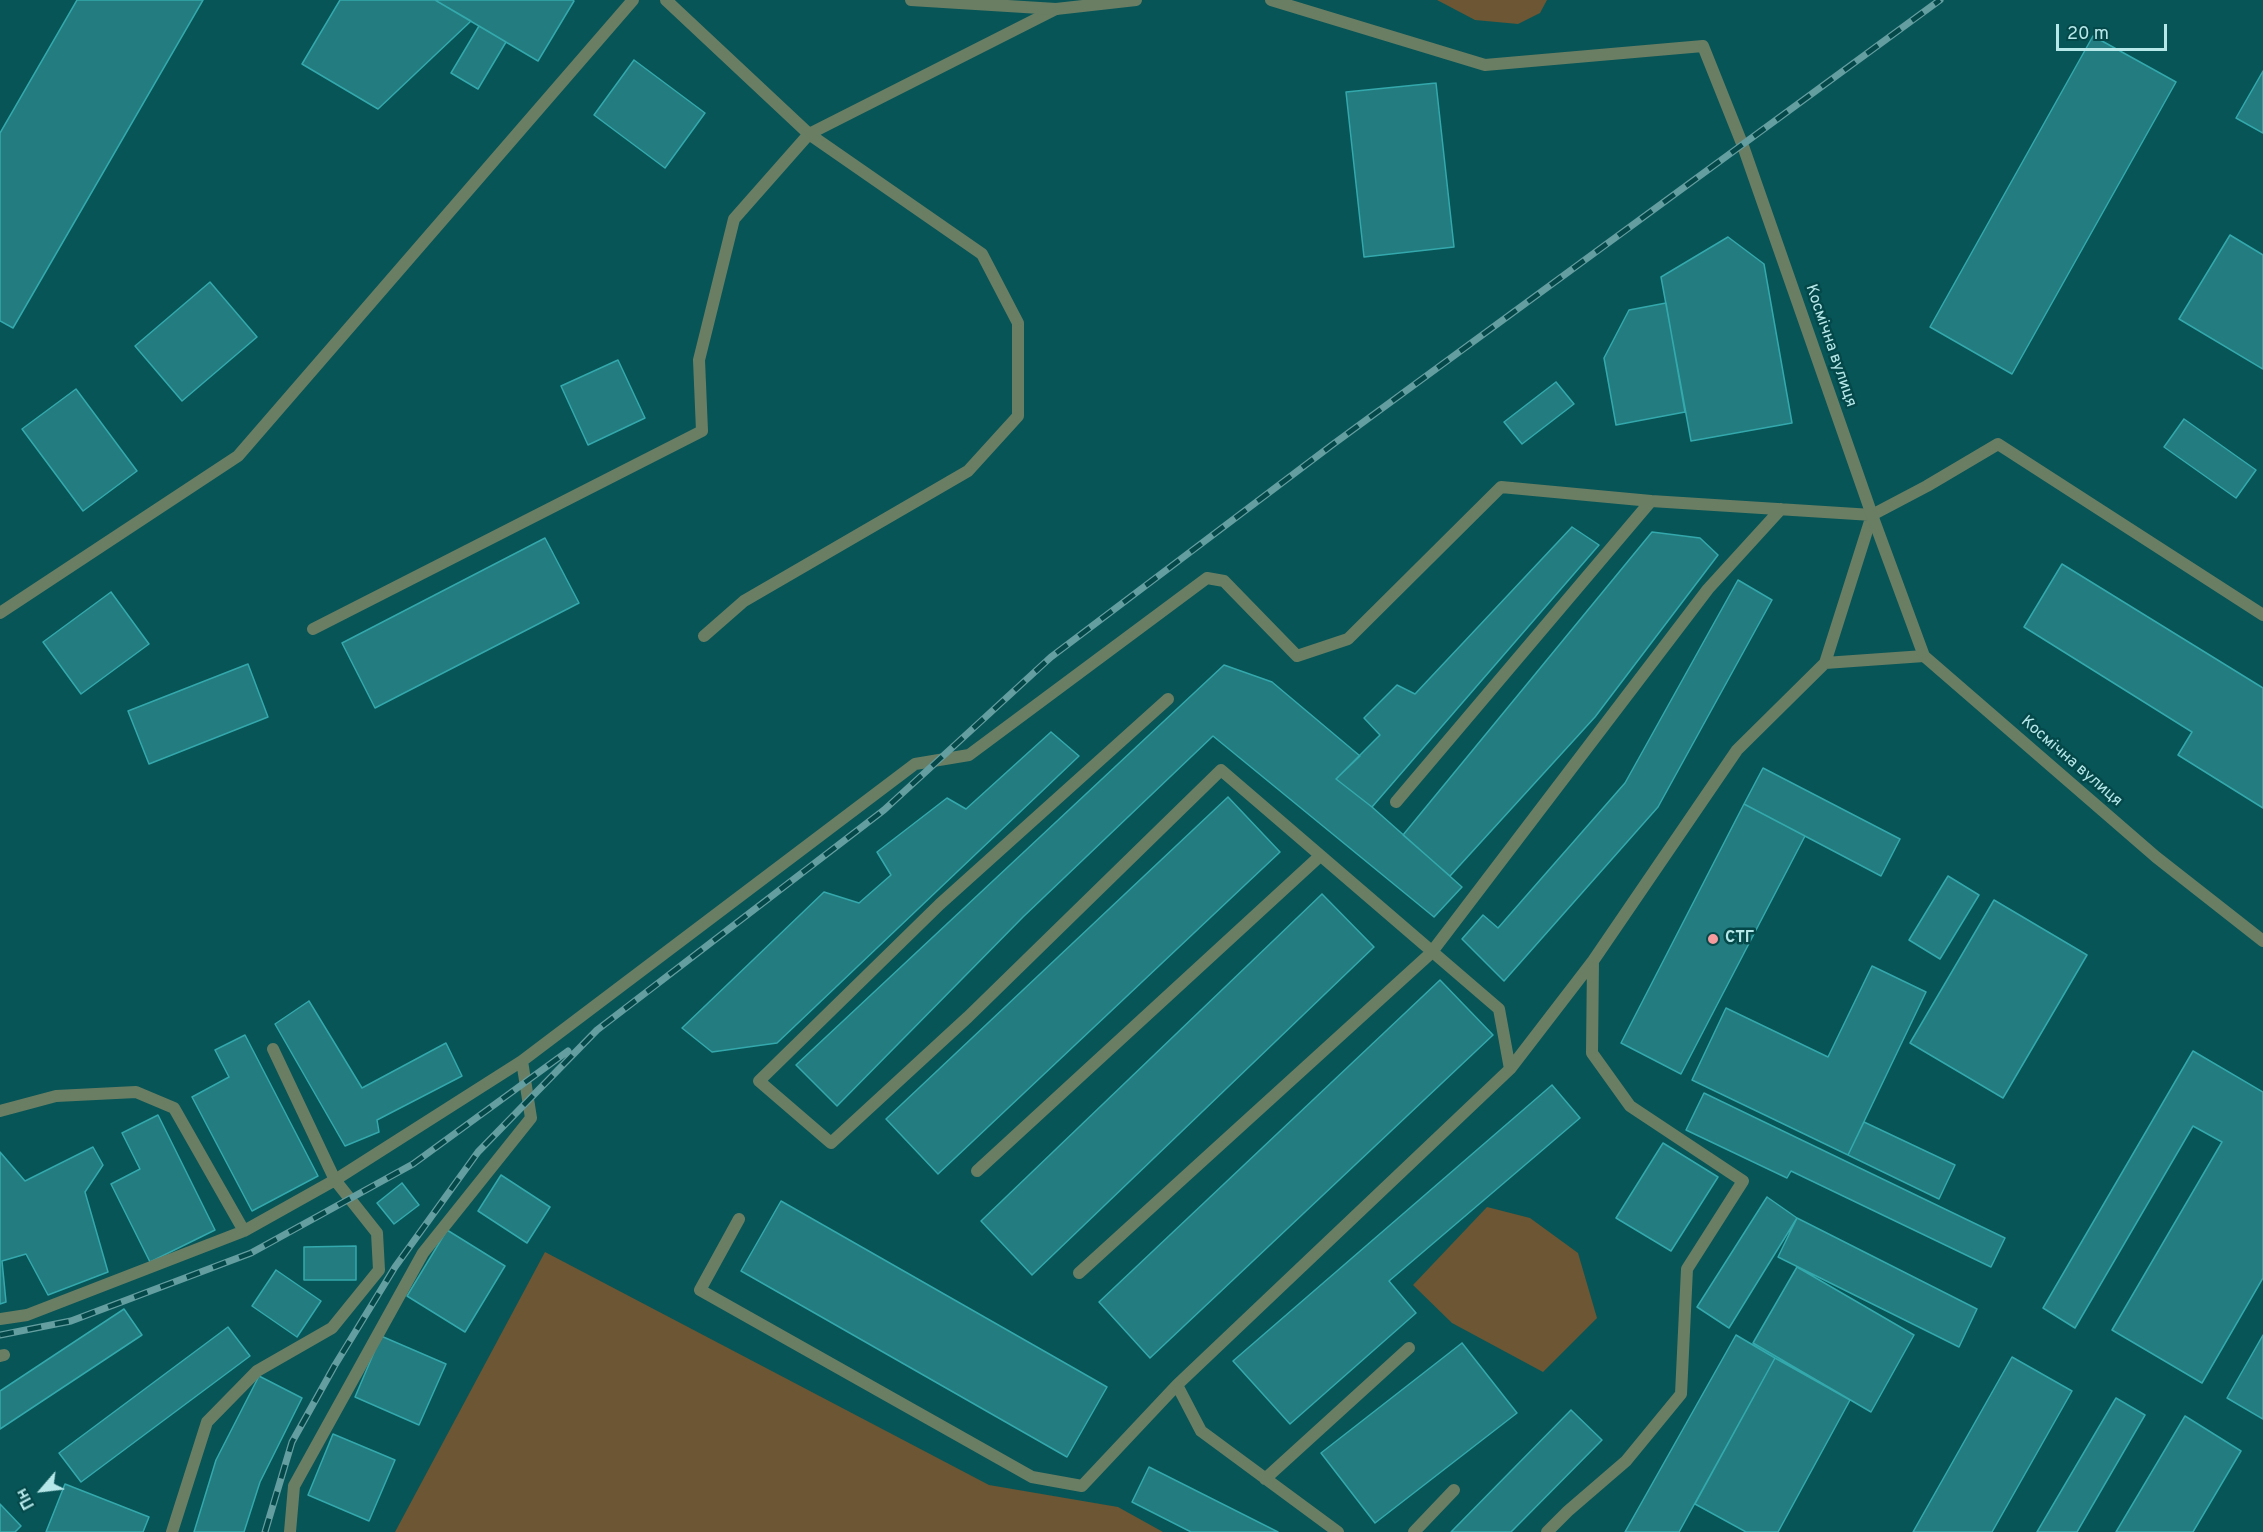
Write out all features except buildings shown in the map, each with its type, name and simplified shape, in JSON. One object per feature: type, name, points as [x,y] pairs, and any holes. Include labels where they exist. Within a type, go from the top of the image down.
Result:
[{"type":"street","points":[[0,613],[238,456],[633,0]]},
{"type":"street","points":[[666,0],[809,134],[982,254],[1018,323],[1018,416],[968,471],[744,601],[704,636]]},
{"type":"street","points":[[911,0],[1056,9],[1136,0]]},
{"type":"street","name":"Космічна вулиця","points":[[1271,0],[1485,65],[1703,46],[1743,146],[1872,515],[1924,656],[2156,857],[2263,941]]},
{"type":"street","points":[[313,629],[702,430],[699,360],[734,219],[809,134],[1056,9]]},
{"type":"street","points":[[0,1319],[27,1315],[244,1231],[335,1180],[522,1060],[915,764],[969,755],[1207,578],[1224,581],[1297,656],[1348,639],[1500,487],[1651,501],[1872,515],[1998,444],[2263,615]]},
{"type":"street","points":[[1396,802],[1651,501]]},
{"type":"street","points":[[1079,1273],[1431,953],[1708,589],[1781,509]]},
{"type":"street","points":[[739,1219],[700,1290],[1032,1477],[1082,1486],[1177,1385],[1510,1069],[1593,961],[1737,750],[1825,663],[1872,515]]},
{"type":"street","points":[[1825,663],[1924,656]]},
{"type":"street","points":[[1168,699],[940,904],[759,1081],[831,1143],[968,1017],[1221,770],[1499,1010],[1510,1069]]},
{"type":"street","points":[[977,1171],[1320,856]]},
{"type":"street","points":[[1547,1532],[1568,1510],[1626,1461],[1681,1394],[1687,1269],[1743,1181],[1630,1106],[1592,1053],[1593,961]]},
{"type":"street","points":[[172,1532],[207,1422],[257,1371],[332,1328],[379,1270],[377,1233],[335,1180],[273,1049]]},
{"type":"street","points":[[290,1532],[294,1486],[423,1253],[531,1118],[522,1060]]},
{"type":"street","points":[[0,1111],[56,1096],[136,1092],[174,1108],[244,1231]]},
{"type":"street","points":[[1265,1479],[1409,1348]]},
{"type":"street","points":[[1177,1385],[1201,1431],[1338,1532]]},
{"type":"street","points":[[1414,1532],[1454,1490]]},
{"type":"shaded area","points":[[0,0],[2263,0],[2263,1532],[0,1532]]},
{"type":"shaded area","points":[[1437,0],[1547,0],[1540,13],[1518,24],[1475,20]]},
{"type":"shaded area","points":[[1487,1207],[1530,1218],[1578,1253],[1597,1318],[1543,1372],[1452,1323],[1413,1285]]},
{"type":"shaded area","points":[[545,1252],[989,1485],[1118,1507],[1163,1532],[395,1532]]},
{"type":"railway","points":[[265,1532],[292,1442],[335,1365],[395,1267],[478,1152],[597,1030],[884,810],[1051,657],[1332,445],[1940,0]]},
{"type":"railway","points":[[0,1335],[71,1321],[251,1253],[413,1164],[568,1051]]},
{"type":"place","name":"СТГ","points":[[1713,939]]}]
